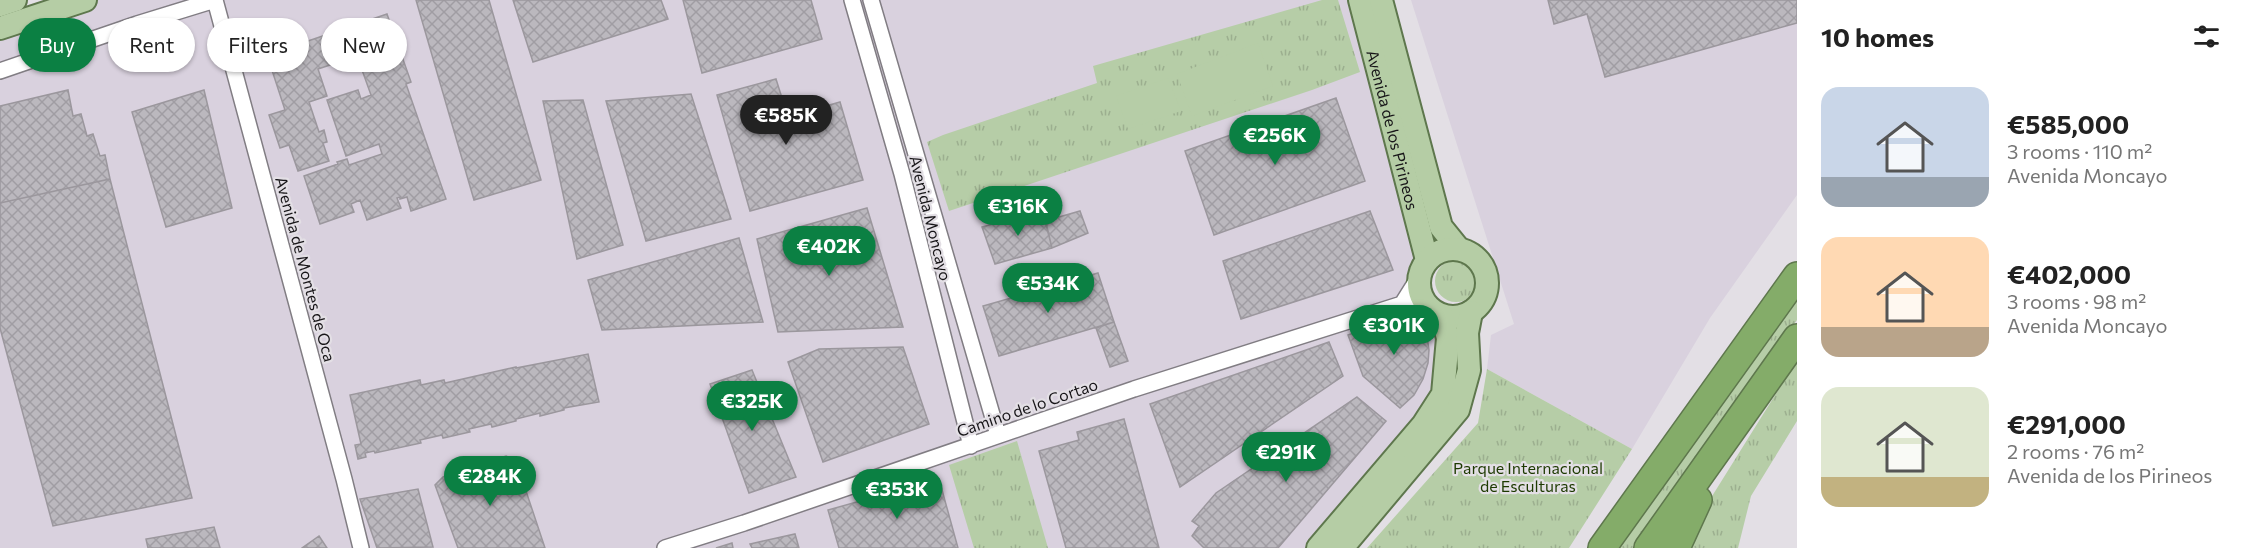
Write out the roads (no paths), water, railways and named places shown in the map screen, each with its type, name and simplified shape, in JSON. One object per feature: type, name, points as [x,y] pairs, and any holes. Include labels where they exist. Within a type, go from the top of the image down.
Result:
[{"type":"highway","points":[[1602,548],[1797,276]]},
{"type":"highway","points":[[1648,548],[1797,338]]},
{"type":"highway","points":[[1676,548],[1690,512],[1714,470],[1724,441]]},
{"type":"main road","points":[[0,5],[15,0]]},
{"type":"main road","points":[[0,28],[85,0]]},
{"type":"main road","name":"Avenida de los Pirineos","points":[[1360,0],[1423,269]]},
{"type":"main road","name":"Avenida de los Pirineos","points":[[1381,0],[1441,227],[1458,248]]},
{"type":"main road","points":[[1318,548],[1423,425],[1443,394],[1448,338],[1437,313],[1422,298],[1419,289],[1423,269],[1444,249],[1458,248],[1476,256],[1486,268],[1487,276],[1486,295],[1480,305],[1460,317],[1437,313]]},
{"type":"main road","points":[[1342,548],[1458,410],[1470,370],[1467,333],[1471,312]]},
{"type":"street","points":[[0,71],[215,0]]},
{"type":"street","name":"Avenida de Montes de Oca","points":[[215,0],[342,469],[361,548]]},
{"type":"street","name":"Avenida Moncayo","points":[[852,0],[905,186],[971,446]]},
{"type":"street","name":"Avenida Moncayo","points":[[871,0],[998,435]]},
{"type":"street","points":[[905,186],[924,182]]},
{"type":"street","points":[[1402,304],[1423,269]]},
{"type":"street","name":"Camino de lo Cortao","points":[[665,548],[971,446],[1127,391],[1402,304],[1437,313]]},
{"type":"park label","name":"Parque Internacional de Esculturas","points":[[1528,476]]}]
